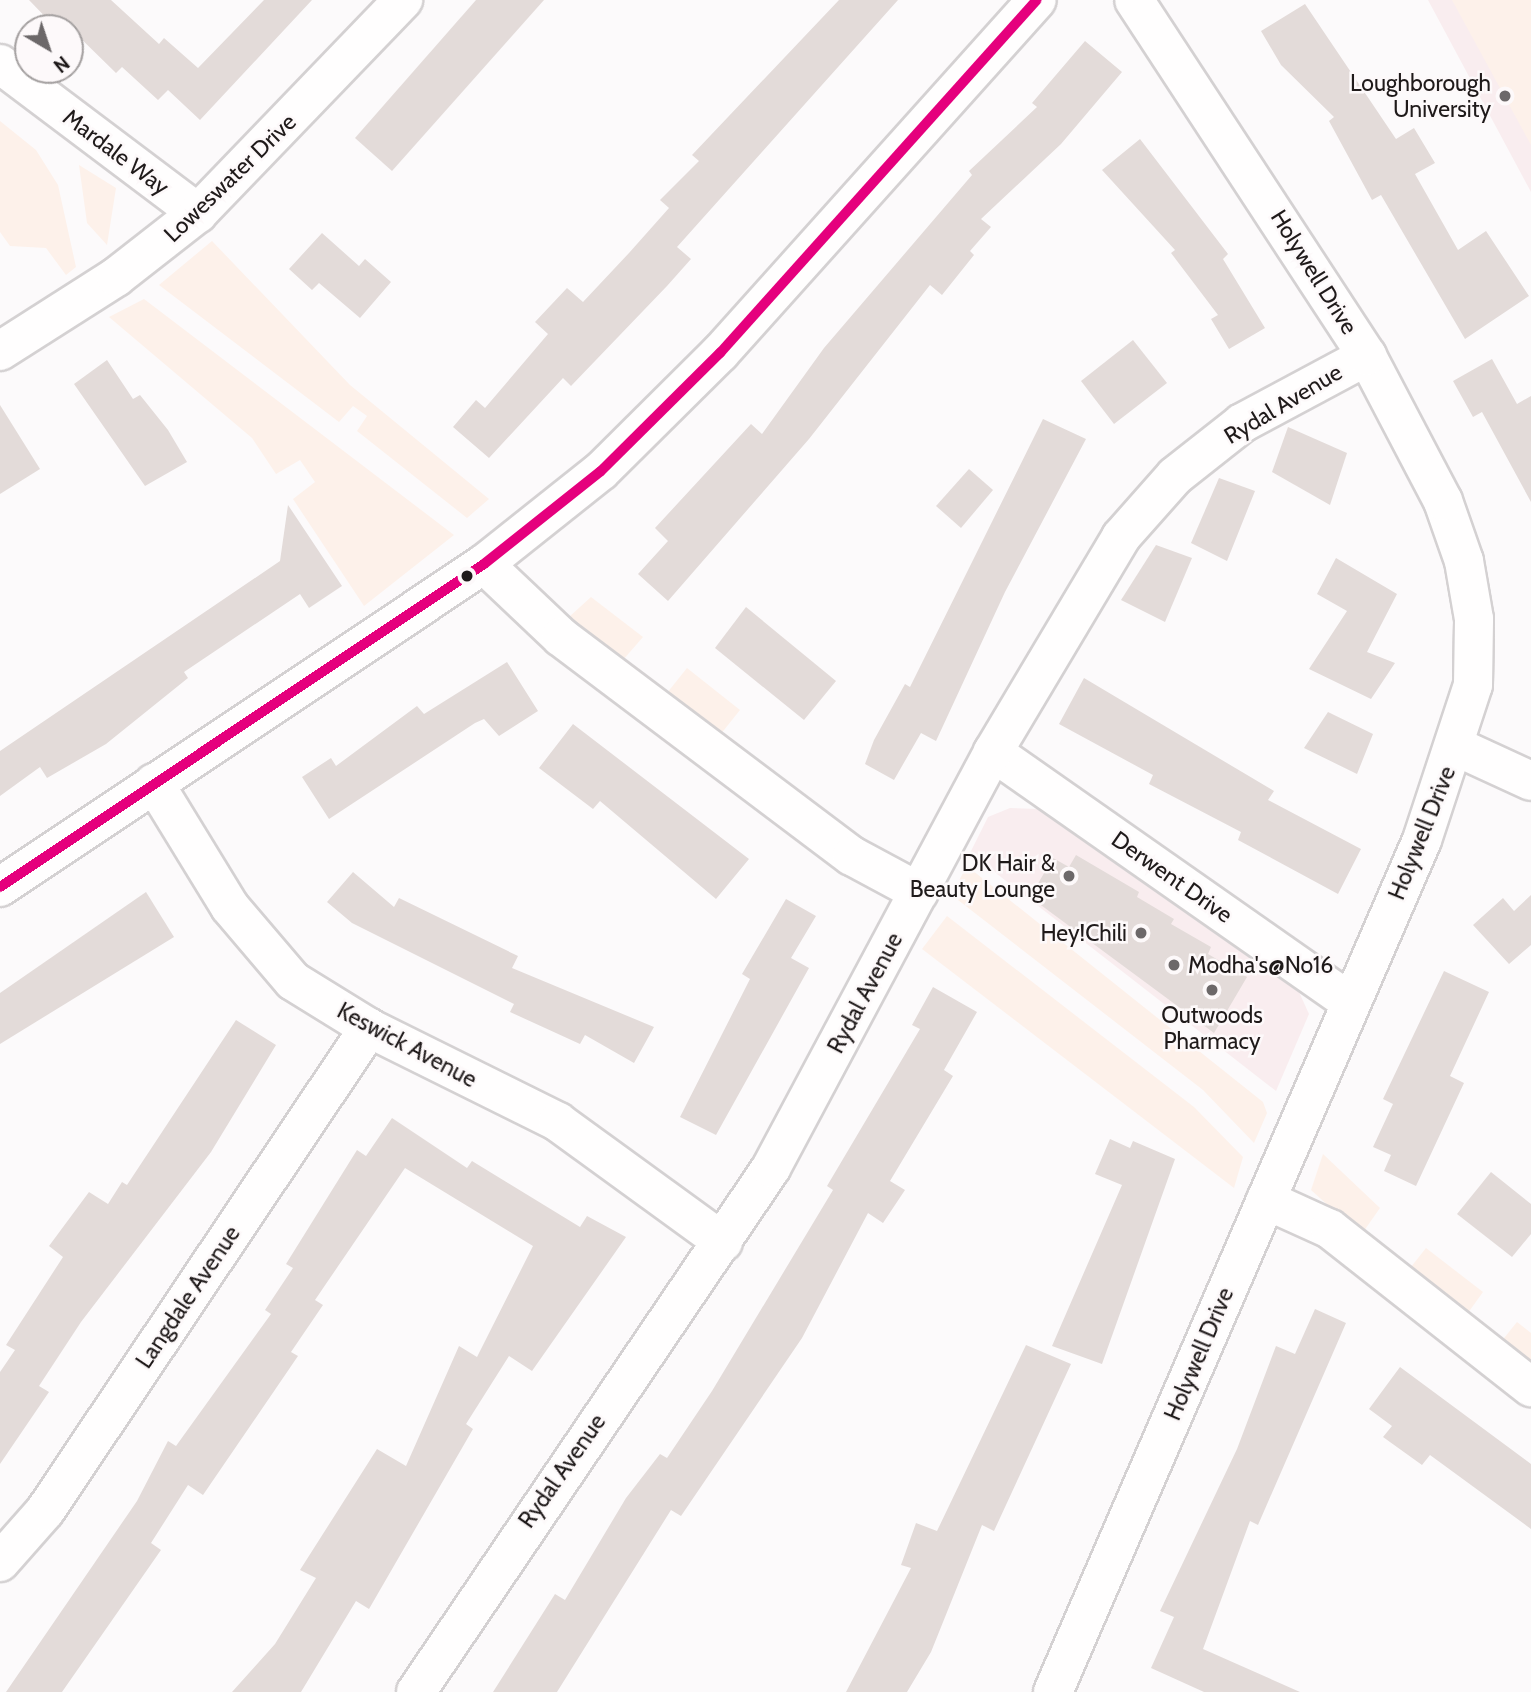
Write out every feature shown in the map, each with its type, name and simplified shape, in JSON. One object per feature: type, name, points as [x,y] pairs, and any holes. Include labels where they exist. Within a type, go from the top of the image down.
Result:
[{"type":"street","name":"Loweswater Drive","points":[[0,351],[116,277],[198,214],[403,0]]},
{"type":"street","points":[[0,887],[484,564],[601,471],[720,354],[1037,0]]},
{"type":"street","name":"Holywell Drive","points":[[1053,1692],[1266,1200],[1457,747],[1473,685],[1474,619],[1464,561],[1443,500],[1367,356],[1184,67],[1134,0]]},
{"type":"street","name":"Mardale Way","points":[[0,64],[198,214]]},
{"type":"street","name":"Rydal Avenue","points":[[416,1692],[771,1168],[993,752],[1069,616],[1122,537],[1175,476],[1242,424],[1367,356]]},
{"type":"street","points":[[484,564],[561,637],[852,856],[919,892]]},
{"type":"street","points":[[1457,747],[1531,781]]},
{"type":"street","name":"Derwent Drive","points":[[993,752],[1350,1002]]},
{"type":"street","name":"Keswick Avenue","points":[[154,783],[267,953],[293,981],[369,1027],[558,1122],[723,1242]]},
{"type":"street","name":"Langdale Avenue","points":[[0,1562],[53,1499],[369,1027]]},
{"type":"street","points":[[1266,1200],[1329,1229],[1531,1387]]},
{"type":"shaded area","name":"Loughborough University","points":[[1428,0],[1531,0],[1531,192]]},
{"type":"shaded area","points":[[1452,0],[1531,0],[1531,145]]},
{"type":"shaded area","points":[[0,121],[36,150],[58,185],[76,267],[66,275],[46,248],[10,246],[0,232]]},
{"type":"shaded area","points":[[79,165],[116,188],[107,245],[87,223]]},
{"type":"shaded area","points":[[212,241],[350,385],[489,499],[467,518],[357,431],[367,416],[353,406],[339,422],[159,285]]},
{"type":"shaded area","points":[[144,299],[454,535],[364,606],[293,499],[315,482],[300,460],[276,474],[252,438],[109,317]]},
{"type":"shaded area","points":[[591,597],[643,637],[623,660],[569,617]]},
{"type":"shaded area","points":[[687,668],[740,710],[720,735],[667,693]]},
{"type":"shaded area","points":[[1010,808],[1038,809],[1299,992],[1309,1014],[1276,1091],[970,853],[988,817]]},
{"type":"shaded area","points":[[972,870],[1263,1102],[1267,1113],[1254,1143],[1203,1090],[958,900],[953,892],[963,873]]},
{"type":"shaded area","points":[[947,916],[1194,1107],[1243,1157],[1234,1188],[922,949]]},
{"type":"shaded area","points":[[1323,1154],[1380,1208],[1361,1235],[1311,1190]]},
{"type":"shaded area","points":[[1426,1248],[1483,1292],[1465,1317],[1407,1272]]},
{"type":"shaded area","points":[[1517,1322],[1531,1333],[1531,1367],[1500,1343]]},
{"type":"building","points":[[29,0],[111,0],[159,44],[164,38],[198,68],[264,0],[312,0],[200,120],[168,90],[158,100],[122,67],[116,73],[84,42],[84,14],[42,14]]},
{"type":"building","points":[[476,0],[544,0],[392,171],[355,138]]},
{"type":"building","points":[[839,0],[898,0],[677,247],[691,259],[667,286],[571,386],[563,378],[489,458],[453,427],[476,400],[485,408],[548,334],[535,322],[567,288],[583,302],[629,253],[669,208],[660,200],[699,161],[692,155]]},
{"type":"building","points":[[1305,4],[1396,139],[1414,128],[1435,163],[1415,174],[1458,250],[1486,231],[1529,296],[1465,339],[1381,195],[1372,200],[1329,121],[1334,117],[1281,65],[1261,31]]},
{"type":"building","points":[[1085,41],[1122,72],[1061,144],[981,219],[991,227],[970,251],[974,255],[942,295],[930,285],[809,439],[668,601],[638,574],[668,541],[655,528],[751,424],[762,434],[824,348],[972,175],[969,171],[1037,107],[1032,103]]},
{"type":"building","points":[[1140,139],[1228,254],[1223,259],[1265,328],[1229,349],[1211,319],[1218,315],[1171,253],[1175,250],[1102,170]]},
{"type":"building","points":[[322,233],[359,266],[365,259],[391,282],[360,318],[319,283],[312,290],[289,269]]},
{"type":"building","points":[[1133,340],[1167,383],[1114,424],[1081,381]]},
{"type":"building","points":[[1492,359],[1517,404],[1531,396],[1531,502],[1482,412],[1473,417],[1453,381]]},
{"type":"building","points":[[107,360],[133,399],[140,395],[168,430],[187,462],[145,486],[74,384]]},
{"type":"building","points":[[0,405],[40,469],[0,494]]},
{"type":"building","points":[[1043,419],[1086,439],[1005,592],[936,741],[921,733],[894,780],[865,764],[874,740],[905,684],[910,687]]},
{"type":"building","points":[[1288,427],[1347,453],[1330,505],[1272,472]]},
{"type":"building","points":[[969,469],[993,490],[961,528],[936,506]]},
{"type":"building","points":[[1219,478],[1255,491],[1227,561],[1191,543]]},
{"type":"building","points":[[288,505],[342,586],[309,608],[300,594],[184,672],[188,678],[106,744],[47,778],[40,767],[0,796],[0,751],[280,561]]},
{"type":"building","points":[[1156,545],[1192,558],[1165,622],[1121,600]]},
{"type":"building","points":[[1336,558],[1397,594],[1367,652],[1395,663],[1371,699],[1309,669],[1347,611],[1317,594]]},
{"type":"building","points":[[746,607],[836,681],[804,720],[715,648]]},
{"type":"building","points":[[507,662],[538,711],[499,736],[484,719],[475,723],[329,819],[302,777],[331,758],[336,766],[417,706],[424,714]]},
{"type":"building","points":[[1084,678],[1274,791],[1268,800],[1361,849],[1338,894],[1238,840],[1241,832],[1149,784],[1153,775],[1059,724]]},
{"type":"building","points":[[1328,712],[1373,734],[1357,774],[1304,748]]},
{"type":"building","points":[[573,724],[749,859],[716,899],[600,801],[593,809],[539,768]]},
{"type":"building","points":[[1076,855],[1139,892],[1137,897],[1174,919],[1171,924],[1211,947],[1208,954],[1247,977],[1214,1033],[1030,897],[1053,858],[1069,867]]},
{"type":"building","points":[[353,872],[394,907],[399,898],[518,956],[512,968],[654,1027],[634,1063],[585,1035],[580,1044],[510,1012],[514,1004],[352,923],[327,902]]},
{"type":"building","points":[[146,892],[174,937],[0,1044],[0,993]]},
{"type":"building","points":[[1531,895],[1531,945],[1509,964],[1473,925],[1503,898],[1514,911]]},
{"type":"building","points":[[786,899],[816,916],[791,958],[809,968],[716,1135],[680,1117],[750,979],[742,974]]},
{"type":"building","points":[[1444,971],[1489,992],[1450,1076],[1464,1083],[1416,1186],[1384,1171],[1391,1155],[1373,1147],[1393,1104],[1383,1099]]},
{"type":"building","points":[[933,987],[977,1012],[944,1070],[953,1076],[890,1181],[905,1190],[883,1223],[868,1213],[802,1338],[681,1516],[671,1510],[557,1692],[493,1692],[555,1594],[565,1600],[626,1498],[660,1454],[667,1458],[712,1391],[833,1190],[827,1186],[920,1029],[912,1025]]},
{"type":"building","points":[[236,1020],[276,1045],[211,1152],[81,1322],[39,1386],[49,1392],[0,1464],[0,1372],[15,1350],[6,1345],[63,1257],[49,1246],[89,1192],[108,1204],[122,1182],[127,1185]]},
{"type":"building","points":[[392,1118],[467,1168],[472,1161],[580,1227],[587,1216],[626,1237],[532,1371],[509,1356],[466,1424],[473,1429],[369,1609],[356,1601],[301,1692],[232,1692],[275,1644],[316,1578],[300,1570],[377,1449],[406,1466],[459,1346],[477,1357],[533,1246],[405,1168],[315,1300],[323,1305],[291,1352],[298,1356],[203,1495],[188,1485],[151,1543],[161,1550],[62,1692],[6,1692],[137,1501],[168,1441],[176,1446],[271,1314],[265,1310],[293,1268],[286,1264],[357,1150],[366,1156]]},
{"type":"building","points":[[1110,1139],[1130,1148],[1133,1141],[1175,1159],[1102,1364],[1052,1346],[1122,1185],[1095,1174]]},
{"type":"building","points":[[1491,1172],[1531,1204],[1531,1234],[1512,1257],[1457,1214]]},
{"type":"building","points":[[1315,1309],[1346,1323],[1258,1525],[1250,1521],[1203,1649],[1300,1692],[1204,1692],[1151,1668],[1174,1617],[1160,1611],[1237,1449],[1276,1346],[1295,1354]]},
{"type":"building","points":[[1026,1345],[1071,1364],[994,1531],[982,1525],[931,1652],[907,1692],[846,1692],[911,1568],[901,1565],[916,1523],[937,1531]]},
{"type":"building","points":[[1400,1367],[1531,1464],[1531,1529],[1430,1455],[1422,1465],[1383,1437],[1392,1426],[1369,1409]]},
{"type":"transit line","points":[[0,887],[484,564],[601,471],[720,353],[1037,0]]},
{"type":"place","name":"Loughborough University","points":[[1505,96]]},
{"type":"place","name":"DK Hair & Beauty Lounge","points":[[1069,876]]},
{"type":"place","name":"Hey!Chili","points":[[1141,933]]},
{"type":"place","name":"Modha's@No16","points":[[1174,965]]},
{"type":"place","name":"Outwoods Pharmacy","points":[[1212,990]]}]
